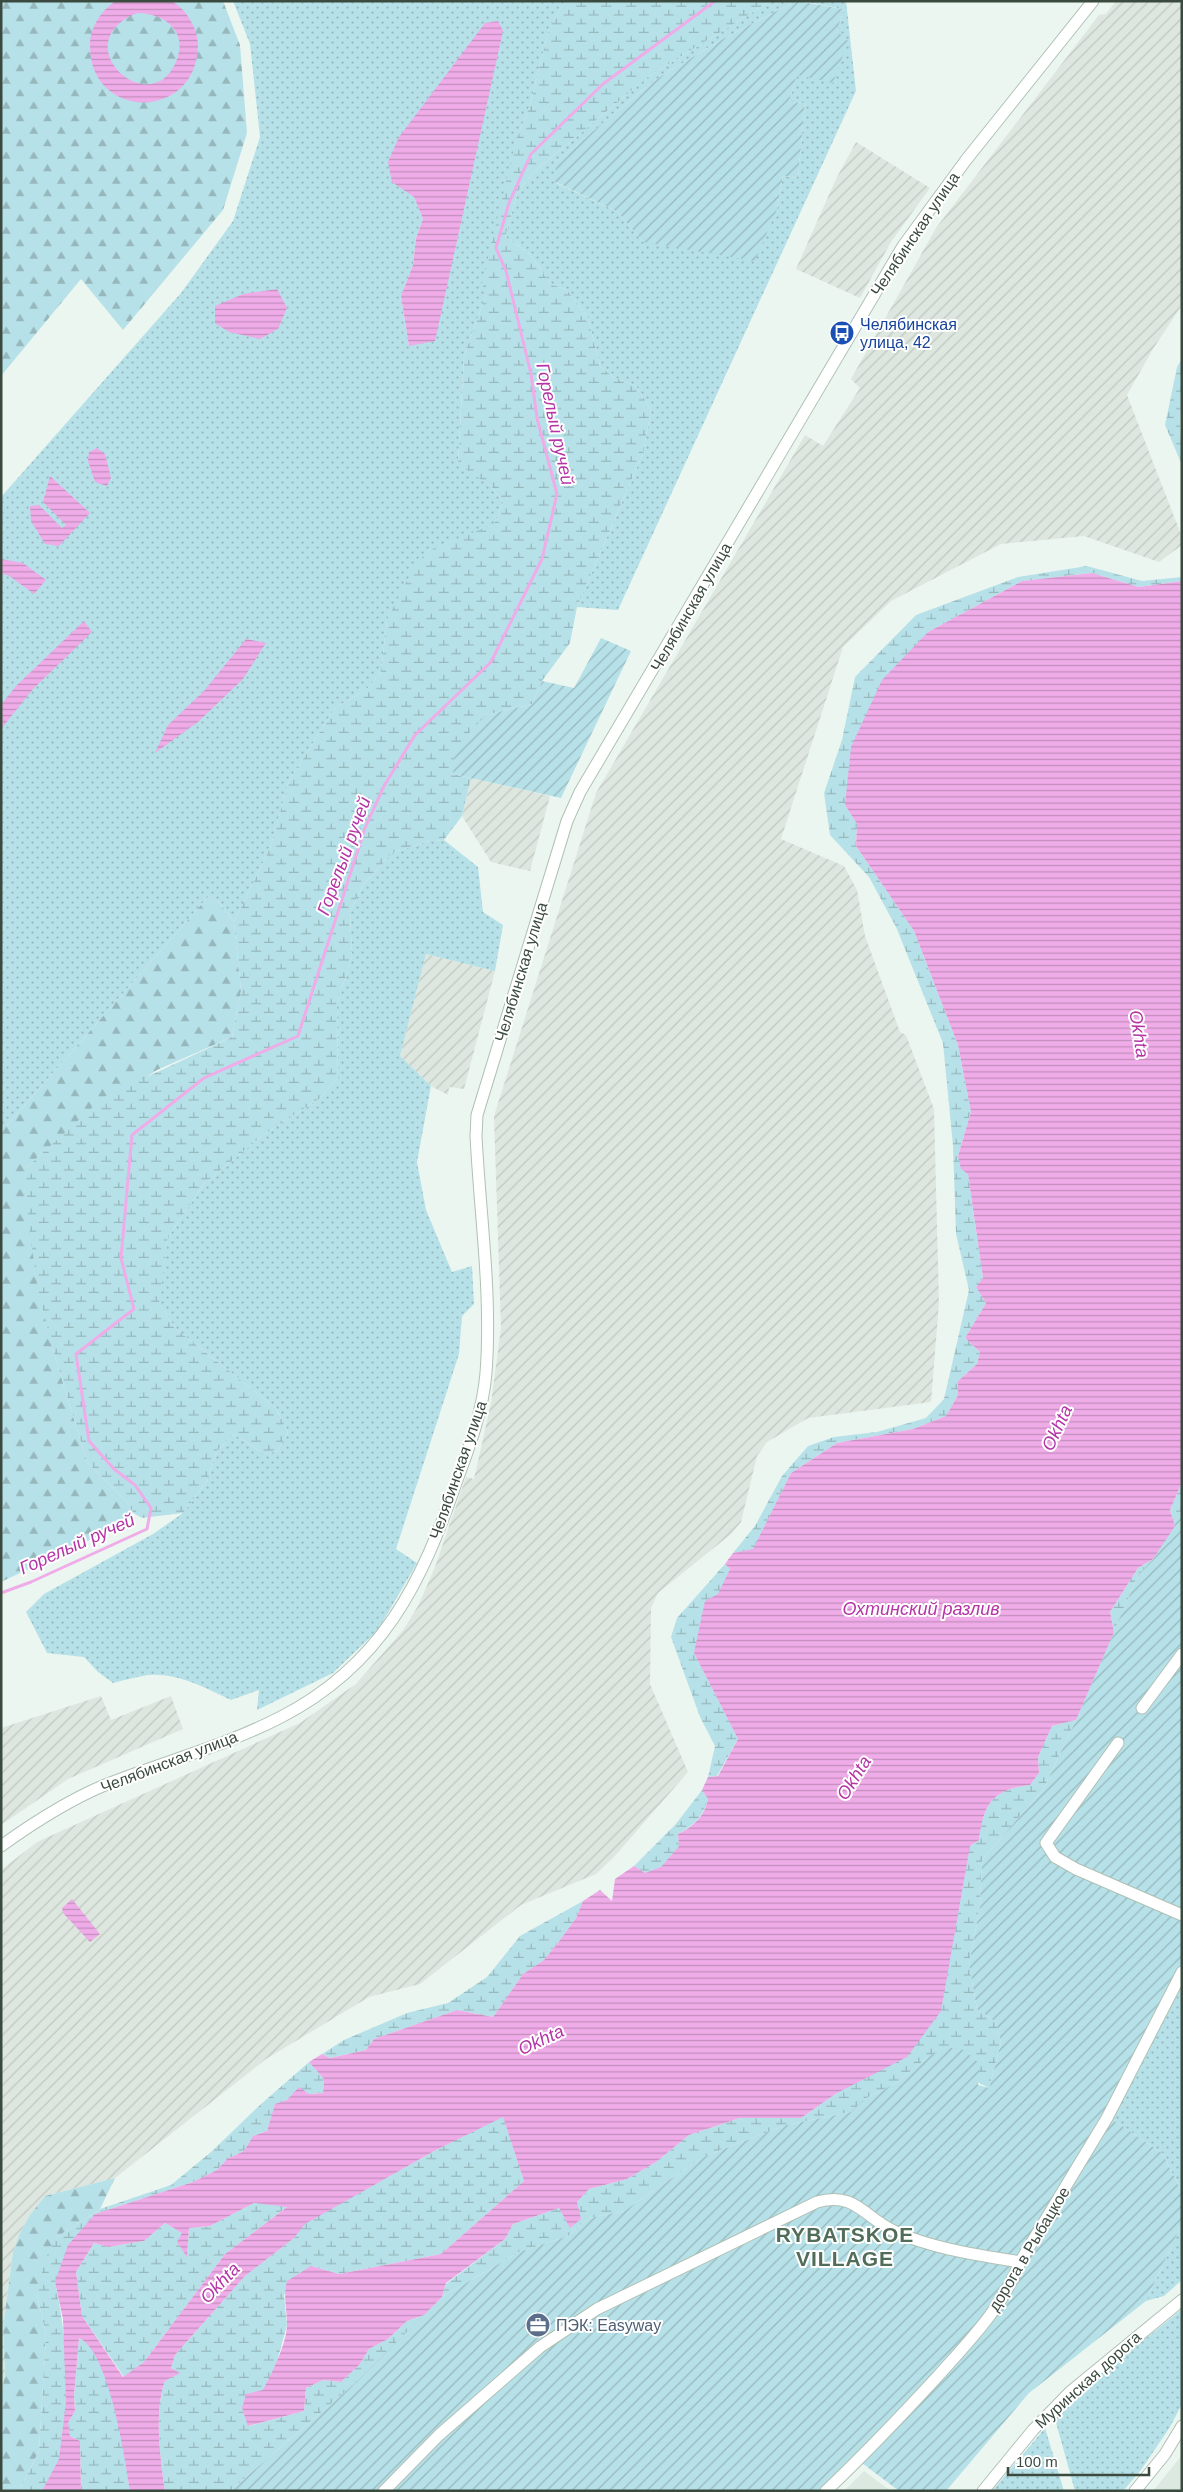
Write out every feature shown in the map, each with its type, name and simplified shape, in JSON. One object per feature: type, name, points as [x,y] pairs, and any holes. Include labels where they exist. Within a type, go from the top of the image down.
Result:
[{"type":"street","name":"Челябинская улица","points":[[1,1846],[40,1820],[97,1789],[263,1726],[302,1706],[328,1688],[359,1662],[378,1642],[407,1598],[424,1563],[451,1497],[482,1404],[488,1333],[476,1136],[477,1115],[567,821],[580,792],[903,246],[966,160],[1093,1]]},
{"type":"street","points":[[1142,1708],[1182,1654]]},
{"type":"street","points":[[1118,1743],[1046,1843],[1055,1856],[1076,1869],[1182,1915]]},
{"type":"street","name":"дорога в Рыбацкое","points":[[826,2491],[896,2421],[981,2328],[1012,2282],[1020,2262],[1107,2118],[1182,1972]]},
{"type":"street","points":[[384,2491],[439,2435],[540,2347],[597,2309],[817,2202],[833,2198],[845,2200],[895,2232],[958,2251],[1020,2262]]},
{"type":"street","name":"Муринская дорога","points":[[983,2491],[1033,2430],[1070,2392],[1182,2300]]},
{"type":"street","points":[[1135,2491],[1165,2454],[1182,2426]]},
{"type":"shaded area","points":[[1116,1],[1182,1],[1182,305],[1153,349],[1127,395],[1182,537],[1182,545],[1159,562],[1084,536],[1001,544],[891,601],[843,647],[781,839],[844,866],[857,890],[865,936],[900,1032],[906,1035],[934,1109],[939,1303],[931,1402],[808,1418],[767,1442],[757,1456],[741,1522],[731,1534],[658,1593],[651,1608],[650,1684],[688,1772],[614,1857],[596,1874],[521,1905],[420,1984],[369,1997],[266,2059],[115,2178],[45,2196],[30,2215],[20,2233],[13,2252],[3,2327],[5,2374],[1,2396],[1,1870],[37,1842],[300,1723],[356,1684],[404,1629],[419,1604],[435,1567],[466,1477],[474,1479],[491,1403],[501,1328],[494,1116],[596,793],[805,435],[823,446],[860,388],[851,379],[936,228],[1099,15],[1106,14]]},
{"type":"shaded area","points":[[856,142],[930,188],[891,242],[860,298],[796,269],[836,179]]},
{"type":"shaded area","points":[[471,778],[550,796],[530,871],[491,862],[462,816]]},
{"type":"shaded area","points":[[426,954],[495,971],[464,1089],[449,1087],[448,1095],[431,1086],[400,1056]]},
{"type":"shaded area","points":[[101,1696],[111,1720],[171,1696],[183,1729],[68,1779],[1,1825],[1,1728]]},
{"type":"shaded area","points":[[1182,2455],[1182,2491],[1153,2491]]},
{"type":"shaded area","points":[[864,2471],[888,2489],[891,2491],[844,2491]]},
{"type":"green space","points":[[1,1],[223,1],[240,45],[247,133],[223,210],[123,330],[81,279],[1,376]]},
{"type":"green space","points":[[233,1],[565,1],[549,28],[530,105],[516,141],[486,295],[464,356],[458,463],[492,487],[503,503],[494,525],[427,551],[387,620],[381,672],[367,689],[335,708],[289,781],[270,848],[234,922],[218,901],[209,896],[1,1132],[1,497],[181,293],[233,221],[260,137],[250,44]],"holes":[[[414,197],[460,227],[449,270],[409,346],[401,296],[413,265],[416,238],[423,219]]]},
{"type":"green space","points":[[565,1],[771,1],[649,76],[533,173],[518,191],[505,237],[529,253],[551,284],[567,290],[588,318],[600,366],[613,377],[636,386],[651,410],[643,453],[577,607],[570,643],[542,681],[532,704],[486,715],[453,774],[471,778],[462,816],[444,840],[425,842],[392,853],[363,885],[350,912],[352,957],[337,1003],[338,1078],[319,1099],[263,1135],[204,1184],[168,1237],[159,1303],[176,1329],[276,1408],[288,1432],[278,1451],[264,1454],[234,1434],[217,1451],[207,1481],[183,1513],[142,1518],[133,1513],[128,1503],[87,1462],[53,1350],[38,1290],[28,1220],[26,1168],[104,1097],[232,1037],[241,991],[234,922],[270,848],[289,781],[335,708],[367,689],[381,672],[387,620],[411,573],[427,551],[494,524],[503,503],[492,487],[458,464],[464,356],[486,295],[482,283],[516,141],[530,105],[549,28]]},
{"type":"green space","points":[[771,1],[796,1],[719,41],[655,80],[556,162],[556,183],[618,212],[643,242],[777,209],[783,176],[798,178],[805,103],[789,102],[797,75],[837,31],[844,9],[801,1],[846,1],[856,91],[618,610],[577,607],[643,453],[651,410],[636,386],[613,377],[600,366],[588,318],[567,290],[551,284],[529,253],[505,237],[518,191],[533,173],[649,76]]},
{"type":"green space","points":[[796,1],[844,9],[837,31],[848,41],[833,83],[797,75],[789,102],[805,103],[798,178],[783,176],[777,209],[755,261],[643,242],[618,212],[555,182],[556,162],[655,80],[719,41]]},
{"type":"green space","points":[[1182,359],[1180,425],[1182,465],[1165,425],[1177,367]]},
{"type":"green space","points":[[1087,566],[1142,581],[1182,577],[1182,581],[1139,587],[1092,573],[1022,581],[928,632],[845,805],[857,824],[856,846],[914,931],[958,1045],[971,1112],[958,1156],[968,1174],[983,1278],[976,1287],[986,1303],[965,1338],[980,1352],[977,1364],[958,1381],[958,1395],[946,1416],[913,1429],[837,1443],[791,1473],[753,1550],[733,1553],[755,1526],[782,1476],[808,1446],[834,1437],[877,1432],[926,1418],[944,1399],[969,1290],[956,1234],[953,1146],[943,1043],[896,927],[869,877],[830,835],[824,793],[842,740],[855,677],[916,615],[1018,577]]},
{"type":"green space","points":[[601,638],[631,651],[561,798],[453,774],[455,748],[486,715],[532,704],[542,681],[574,688]]},
{"type":"green space","points":[[444,840],[478,867],[483,912],[503,925],[495,971],[426,954],[400,1056],[431,1086],[417,1162],[426,1210],[452,1272],[472,1266],[474,1304],[462,1316],[459,1354],[396,1549],[417,1563],[378,1630],[333,1673],[257,1710],[259,1690],[231,1700],[191,1682],[170,1676],[148,1675],[113,1683],[98,1672],[84,1657],[47,1653],[26,1612],[44,1594],[153,1534],[183,1513],[207,1481],[217,1451],[234,1434],[264,1454],[278,1451],[288,1432],[276,1408],[176,1329],[158,1302],[168,1237],[204,1184],[263,1135],[319,1099],[338,1078],[337,1003],[352,957],[350,912],[363,885],[392,853],[425,842]]},
{"type":"green space","points":[[209,896],[217,900],[234,922],[241,991],[232,1037],[157,1070],[63,1135],[26,1168],[53,1350],[87,1462],[128,1503],[133,1513],[123,1524],[1,1582],[1,1132]]},
{"type":"green space","points":[[1182,1482],[1182,1513],[1175,1526],[1170,1510]]},
{"type":"green space","points":[[1182,1513],[1182,1968],[1106,2115],[1162,2153],[1182,2192],[1182,2224],[1146,2301],[1029,2393],[946,2491],[899,2491],[854,2457],[820,2491],[230,2491],[354,2384],[442,2297],[519,2252],[568,2236],[589,2218],[624,2211],[703,2157],[786,2125],[851,2112],[863,2100],[896,2083],[928,2057],[946,2047],[964,2050],[980,2064],[978,2085],[989,2088],[1001,2043],[996,2022],[977,2009],[969,1965],[980,1906],[982,1860],[1044,1788],[1076,1720],[1138,1575],[1153,1559]]},
{"type":"green space","points":[[1153,1559],[1138,1575],[1114,1632],[1110,1612],[1138,1568]]},
{"type":"green space","points":[[725,1564],[730,1569],[694,1653],[738,1739],[717,1776],[708,1777],[715,1746],[700,1717],[671,1637],[677,1618]]},
{"type":"green space","points":[[1076,1720],[1044,1788],[982,1860],[980,1906],[969,1965],[977,2009],[996,2022],[1001,2043],[989,2088],[928,2057],[896,2083],[863,2100],[851,2112],[786,2125],[703,2157],[624,2211],[589,2218],[568,2236],[519,2252],[442,2297],[446,2284],[505,2239],[513,2224],[559,2208],[571,2228],[577,2202],[589,2189],[627,2179],[656,2162],[689,2135],[740,2118],[801,2118],[837,2093],[970,1846],[979,1840],[987,1808],[998,1795],[1017,1787],[1030,1785],[1039,1773],[1038,1757],[1052,1726]]},
{"type":"green space","points":[[702,1790],[708,1799],[704,1811],[693,1824],[678,1834],[679,1846],[661,1868],[645,1873],[634,1866],[675,1825]]},
{"type":"green space","points":[[583,1901],[576,1918],[560,1940],[544,1960],[523,1974],[493,2017],[457,2010],[374,2039],[366,2050],[330,2058],[322,2054],[344,2040],[407,2013],[448,2003],[487,1977],[520,1936]]},
{"type":"green space","points":[[1182,1968],[1182,2192],[1162,2153],[1106,2115]]},
{"type":"green space","points":[[309,2062],[324,2079],[323,2093],[309,2094],[299,2088],[287,2100],[275,2105],[267,2131],[253,2136],[244,2151],[227,2159],[217,2170],[193,2182],[95,2214],[55,2282],[63,2325],[67,2391],[64,2435],[60,2457],[55,2470],[42,2491],[19,2491],[39,2451],[46,2334],[37,2295],[45,2259],[57,2237],[100,2209],[171,2185],[211,2152]]},
{"type":"green space","points":[[503,2116],[524,2181],[441,2254],[339,2274],[311,2266],[284,2295],[287,2325],[276,2365],[263,2391],[242,2408],[249,2426],[304,2411],[306,2388],[323,2380],[341,2382],[360,2364],[369,2349],[388,2339],[407,2321],[424,2315],[354,2384],[230,2491],[165,2491],[160,2450],[159,2420],[165,2381],[179,2373],[171,2368],[175,2355],[245,2276],[294,2238],[304,2224],[436,2150]]},
{"type":"green space","points":[[115,2178],[100,2209],[57,2237],[37,2295],[46,2334],[39,2451],[19,2491],[1,2491],[1,2396],[5,2374],[3,2327],[13,2252],[20,2233],[30,2215],[45,2196]]},
{"type":"green space","points":[[254,2203],[288,2206],[225,2254],[144,2362],[124,2377],[82,2316],[76,2272],[94,2243],[108,2247],[144,2241],[165,2223],[182,2233],[187,2256],[189,2228],[210,2226]]},
{"type":"green space","points":[[1182,2224],[1182,2280],[1164,2296],[1146,2301]]},
{"type":"green space","points":[[1182,2309],[1182,2404],[1170,2427],[1141,2470],[1123,2491],[1075,2491],[1055,2419],[1101,2374]]},
{"type":"green space","points":[[79,2338],[89,2343],[97,2356],[111,2392],[125,2456],[130,2491],[81,2491],[80,2441],[70,2436],[68,2423],[75,2411],[74,2396]]},
{"type":"green space","points":[[1045,2428],[1064,2491],[992,2491]]},
{"type":"water","points":[[116,1],[171,1],[182,9],[196,32],[198,45],[193,70],[181,88],[163,99],[143,102],[123,99],[106,88],[94,70],[90,45],[92,32],[97,20]],"holes":[[[137,13],[157,16],[172,26],[177,33],[179,42],[176,62],[164,79],[149,84],[133,81],[119,72],[110,58],[108,42],[116,26]]]},
{"type":"water","points":[[498,21],[503,31],[435,341],[409,346],[401,296],[413,265],[416,238],[423,219],[414,197],[392,182],[388,162],[399,137],[485,23]]},
{"type":"water","points":[[277,289],[287,308],[278,329],[260,339],[229,332],[215,323],[215,306],[243,294]]},
{"type":"water","points":[[97,448],[105,454],[111,478],[107,486],[95,482],[88,461],[89,452]]},
{"type":"water","points":[[50,476],[90,513],[59,546],[45,544],[31,521],[30,506],[39,505],[62,528],[66,525],[43,502]]},
{"type":"water","points":[[1,559],[23,563],[46,580],[34,594],[8,575],[1,574]]},
{"type":"water","name":"Охтинский разлив","points":[[1092,573],[1139,587],[1182,581],[1182,1482],[1170,1510],[1175,1526],[1153,1559],[1138,1568],[1110,1612],[1114,1632],[1076,1720],[1052,1726],[1038,1757],[1039,1773],[1030,1785],[1017,1787],[998,1795],[987,1808],[979,1840],[970,1846],[941,2011],[907,2057],[837,2093],[801,2118],[740,2118],[689,2135],[656,2162],[627,2179],[589,2189],[577,2202],[581,2219],[570,2228],[559,2208],[513,2224],[505,2239],[446,2283],[442,2297],[424,2315],[407,2321],[388,2339],[369,2349],[360,2364],[341,2382],[323,2380],[306,2388],[304,2411],[248,2426],[242,2408],[246,2394],[263,2390],[275,2367],[285,2340],[287,2281],[311,2266],[339,2274],[441,2254],[524,2181],[503,2117],[436,2150],[305,2224],[294,2238],[245,2276],[175,2355],[171,2368],[180,2373],[165,2381],[160,2406],[160,2450],[165,2491],[130,2491],[120,2432],[107,2383],[90,2347],[79,2338],[74,2396],[75,2411],[68,2423],[70,2436],[80,2441],[81,2491],[42,2491],[59,2459],[66,2402],[63,2319],[55,2282],[68,2245],[95,2214],[193,2182],[217,2170],[227,2159],[244,2151],[253,2136],[267,2131],[275,2104],[287,2100],[299,2087],[309,2094],[323,2093],[324,2079],[309,2062],[322,2054],[330,2058],[366,2050],[374,2039],[457,2010],[493,2017],[523,1974],[544,1960],[560,1940],[576,1918],[583,1901],[600,1890],[612,1901],[615,1879],[634,1866],[645,1873],[661,1867],[679,1846],[678,1834],[689,1828],[701,1816],[708,1799],[702,1790],[708,1777],[718,1776],[738,1739],[694,1653],[705,1601],[718,1594],[730,1569],[725,1564],[733,1553],[753,1549],[791,1473],[837,1443],[913,1429],[946,1416],[958,1395],[958,1381],[977,1364],[980,1352],[965,1338],[986,1303],[976,1287],[983,1278],[968,1174],[961,1169],[958,1156],[971,1112],[958,1045],[914,931],[856,846],[857,824],[845,805],[851,747],[882,680],[928,632],[1022,581]],"holes":[[[254,2203],[287,2207],[225,2254],[144,2362],[123,2377],[82,2316],[76,2272],[94,2243],[108,2247],[144,2241],[165,2223],[182,2233],[177,2242],[187,2257],[189,2228],[210,2226]]]},
{"type":"water","points":[[84,621],[92,632],[33,689],[1,729],[1,705],[16,686]]},
{"type":"water","points":[[246,639],[266,643],[243,679],[198,722],[155,753],[168,725],[204,691]]},
{"type":"water","points":[[72,1899],[100,1934],[90,1942],[63,1913],[62,1908]]},
{"type":"waterway","name":"Горелый ручей","points":[[1,1593],[31,1582],[147,1529],[151,1508],[135,1485],[114,1469],[89,1441],[76,1354],[134,1309],[121,1258],[132,1135],[204,1078],[298,1036],[365,828],[384,786],[415,735],[491,662],[542,559],[557,494],[537,418],[531,374],[506,271],[496,248],[509,203],[531,154],[603,84],[715,1]]},
{"type":"place","name":"Челябинская улица, 42","points":[[842,333]]},
{"type":"place","name":"ПЭК: Easyway","points":[[538,2325]]},
{"type":"district","name":"RYBATSKOE VILLAGE","points":[[845,2246]]},
{"type":"water label","name":"Okhta","points":[[1139,1034]]},
{"type":"water label","name":"Okhta","points":[[1057,1428]]},
{"type":"water label","name":"Okhta","points":[[854,1778]]},
{"type":"water label","name":"Okhta","points":[[541,2040]]},
{"type":"water label","name":"Okhta","points":[[220,2283]]}]
